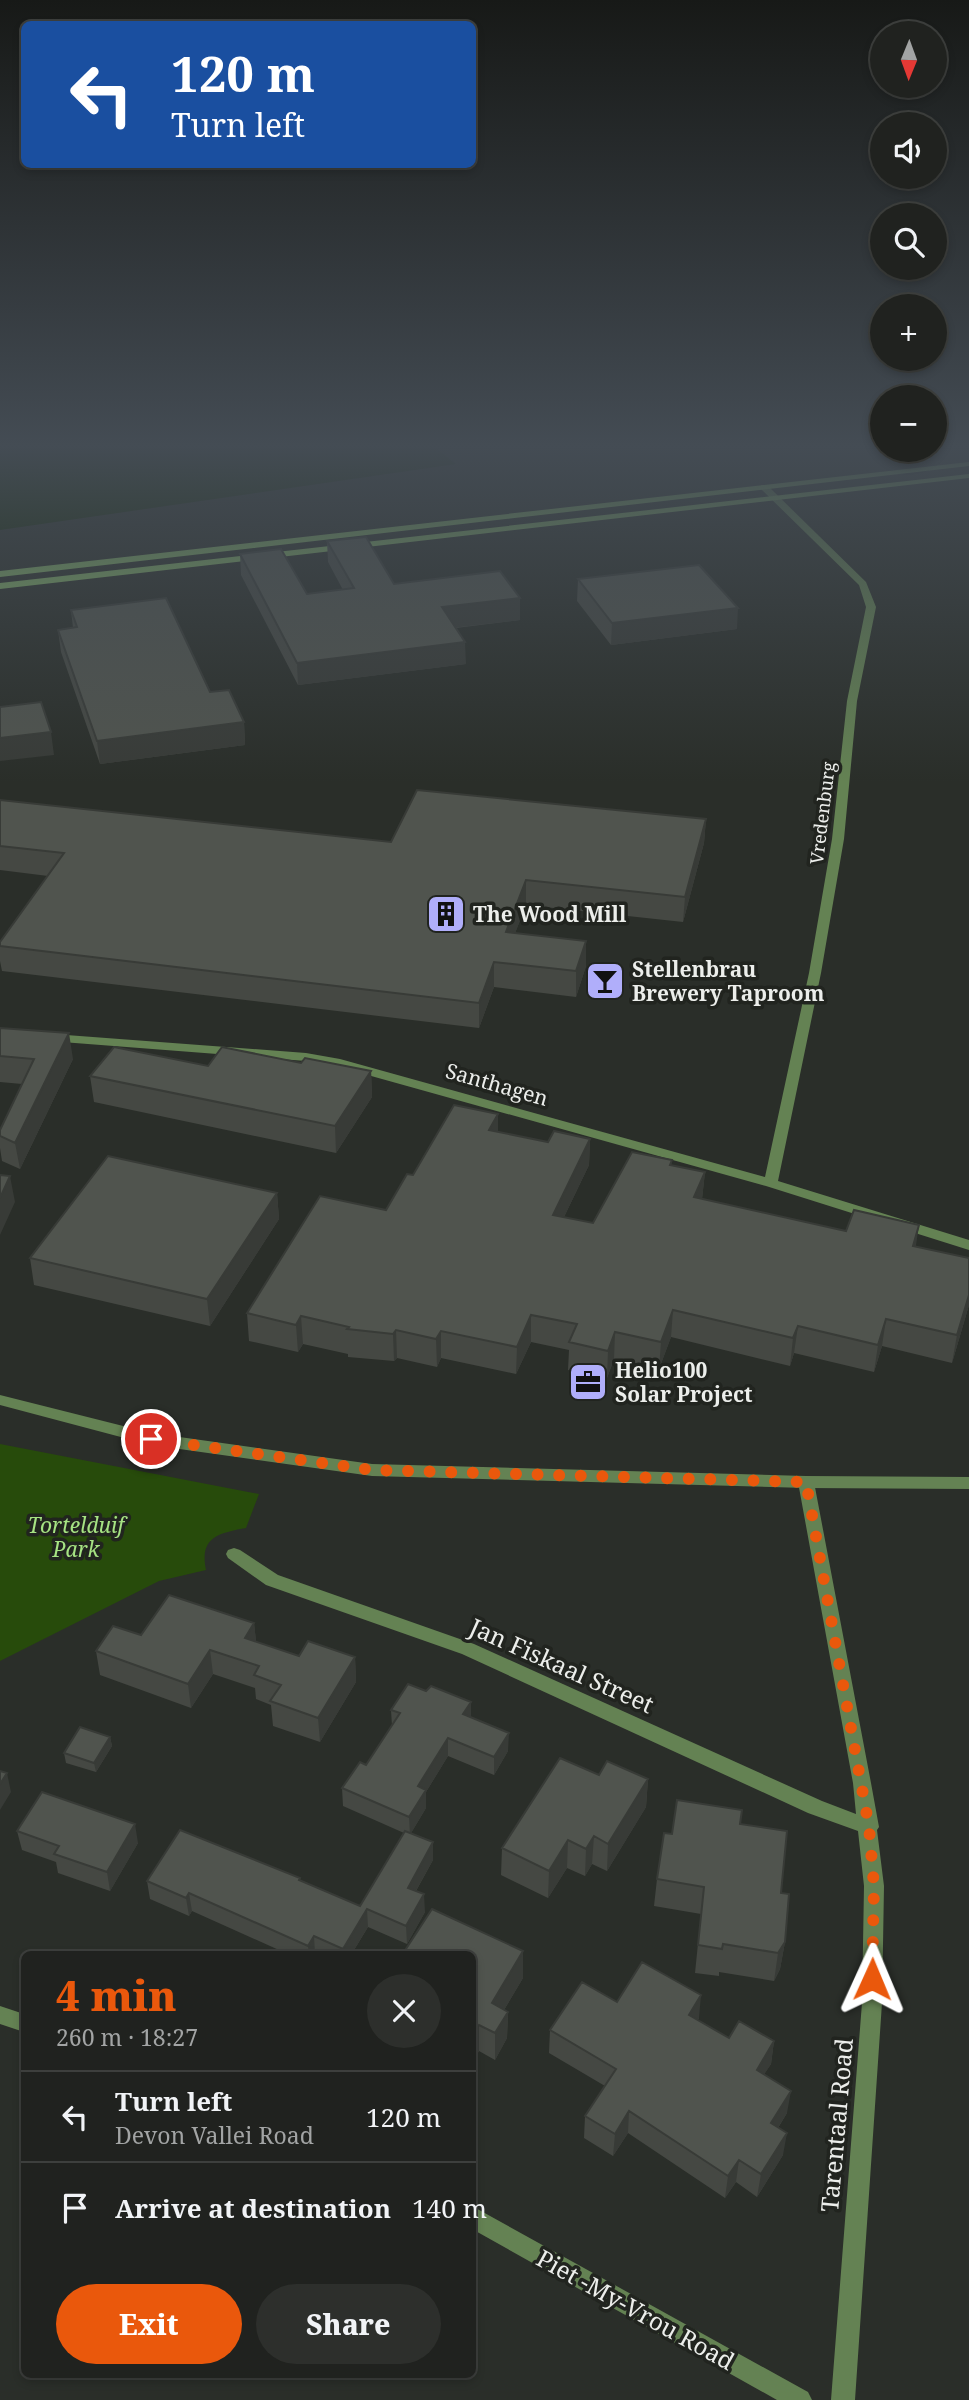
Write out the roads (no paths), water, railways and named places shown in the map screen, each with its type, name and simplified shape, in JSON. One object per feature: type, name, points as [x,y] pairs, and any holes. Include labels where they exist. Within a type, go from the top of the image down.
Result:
[{"type":"main road","points":[[0,574],[141,558]]},
{"type":"main road","points":[[0,586],[246,558]]},
{"type":"street","name":"Vredenburg","points":[[771,1183],[820,947],[838,839],[852,701],[871,607],[863,584],[836,558]]},
{"type":"street","name":"Santhagen","points":[[42,1037],[306,1057],[340,1063],[771,1183],[969,1245]]},
{"type":"street","points":[[0,1400],[151,1439],[372,1470],[806,1482],[969,1483]]},
{"type":"street","name":"Tarentaal Road","points":[[806,1482],[869,1827],[874,1886],[872,2003],[843,2400]]},
{"type":"street","name":"Jan Fiskaal Street","points":[[234,1554],[272,1580],[480,1654],[815,1807],[869,1827]]},
{"type":"street","points":[[0,2015],[21,2022]]},
{"type":"street","name":"Piet -My-Vrou Road","points":[[476,2219],[800,2400]]},
{"type":"place","name":"The Wood Mill","points":[[446,914]]},
{"type":"place","name":"Stellenbrau Brewery Taproom","points":[[605,981]]},
{"type":"place","name":"Helio100 Solar Project","points":[[588,1382]]},
{"type":"park label","name":"Tortelduif Park","points":[[76,1537]]}]
